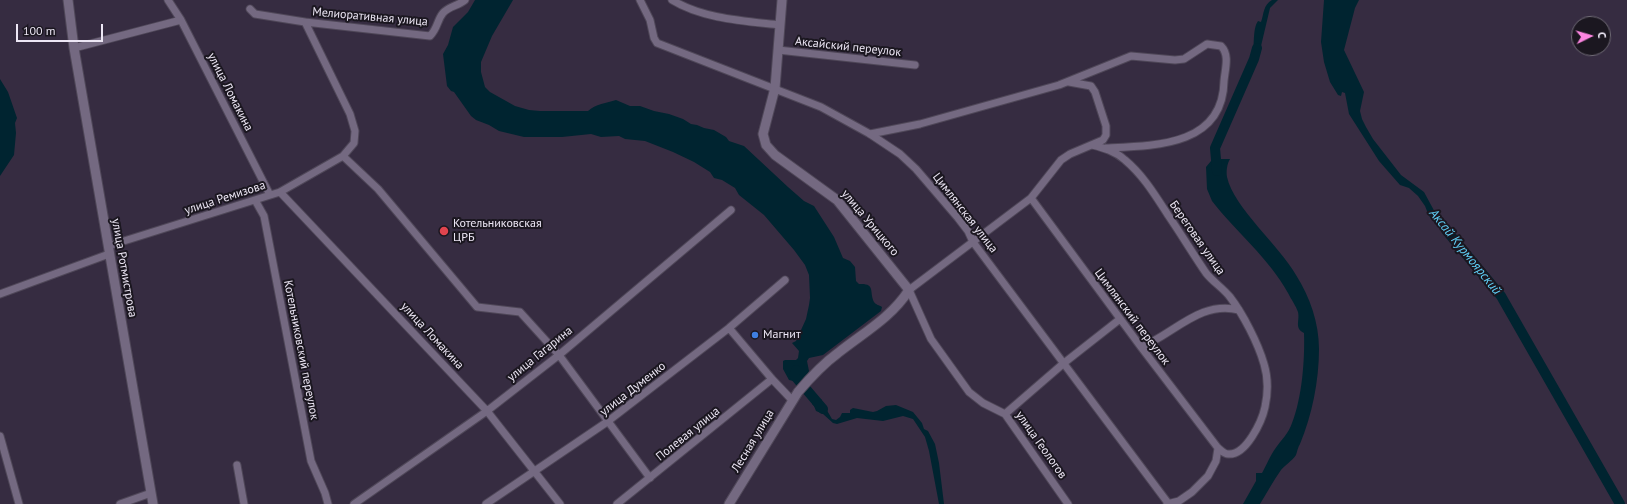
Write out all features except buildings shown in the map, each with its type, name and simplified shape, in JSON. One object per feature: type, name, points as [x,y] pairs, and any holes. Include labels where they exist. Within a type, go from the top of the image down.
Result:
[{"type":"street","name":"улица Ротмистрова","points":[[68,0],[74,48],[108,250],[153,504]]},
{"type":"street","name":"улица Ломакина","points":[[168,0],[181,20],[270,195]]},
{"type":"street","name":"Мелиоративная улица","points":[[250,10],[255,14],[305,22],[430,36],[436,30],[441,15],[448,8],[465,0]]},
{"type":"street","name":"Цимлянская улица","points":[[640,0],[650,20],[654,38],[657,43],[775,88],[821,108],[870,134],[900,154],[916,169],[968,231],[973,242],[1168,503]]},
{"type":"street","points":[[672,0],[686,8],[700,12],[736,20],[780,25]]},
{"type":"street","name":"улица Урицкого","points":[[782,0],[775,88],[764,134],[764,141],[775,155],[837,200],[909,290]]},
{"type":"street","points":[[74,48],[181,20]]},
{"type":"street","name":"Мелиоративная улица","points":[[305,22],[354,125],[354,143],[343,156]]},
{"type":"street","points":[[870,134],[920,124],[1069,82],[1131,56],[1175,60],[1184,59],[1191,56],[1207,44],[1221,46],[1224,49],[1226,60],[1222,102],[1210,120],[1200,129],[1176,142],[1162,145],[1106,148]]},
{"type":"street","name":"Аксайский переулок","points":[[778,50],[915,65]]},
{"type":"street","points":[[909,290],[1031,198],[1060,160],[1070,154],[1103,140],[1106,135],[1106,126],[1095,92],[1091,86],[1069,82]]},
{"type":"street","name":"Береговая улица","points":[[1092,145],[1106,148],[1124,159],[1151,189],[1207,274],[1229,296],[1239,310],[1264,364],[1267,378],[1265,406],[1256,430],[1241,449],[1226,454],[1218,448]]},
{"type":"street","points":[[343,156],[378,189],[477,307],[520,312],[559,355],[607,422],[650,478]]},
{"type":"street","name":"улица Ремизова","points":[[0,294],[108,250],[280,192],[343,156]]},
{"type":"street","name":"улица Ломакина","points":[[280,192],[488,411],[560,504]]},
{"type":"street","name":"Цимлянский переулок","points":[[1031,198],[1120,319],[1218,448]]},
{"type":"street","name":"Котельниковский переулок","points":[[255,200],[264,216],[311,461],[325,493],[328,504]]},
{"type":"street","name":"улица Гагарина","points":[[354,504],[488,411],[559,355],[730,210]]},
{"type":"street","name":"улица Думенко","points":[[486,504],[607,422],[729,328],[785,280]]},
{"type":"street","name":"Лесная улица","points":[[729,504],[798,392],[809,379],[837,353],[888,316],[902,301],[909,290]]},
{"type":"street","name":"улица Геологов","points":[[909,290],[931,339],[969,392],[983,403],[1005,414],[1068,504]]},
{"type":"street","points":[[1141,347],[1155,341],[1177,325],[1208,311],[1225,307],[1239,310]]},
{"type":"street","points":[[1005,414],[1064,363],[1120,319]]},
{"type":"street","points":[[729,328],[772,380],[792,400]]},
{"type":"street","name":"Полевая улица","points":[[617,504],[772,380]]},
{"type":"street","points":[[0,436],[19,504]]},
{"type":"street","points":[[1168,503],[1179,501],[1192,492],[1208,476],[1216,461],[1218,448]]},
{"type":"street","points":[[237,465],[244,504]]},
{"type":"street","points":[[120,504],[151,493]]},
{"type":"water","points":[[475,0],[513,0],[492,36],[481,62],[481,72],[485,87],[490,92],[515,106],[540,111],[588,111],[598,105],[616,100],[630,106],[640,106],[669,114],[683,119],[691,124],[714,130],[726,137],[729,141],[744,146],[804,201],[814,206],[834,237],[843,258],[850,261],[855,267],[856,281],[859,284],[868,285],[870,287],[874,302],[882,307],[881,311],[823,355],[809,358],[807,361],[809,371],[804,379],[798,381],[789,380],[783,369],[783,361],[796,360],[798,358],[799,351],[792,343],[796,341],[806,319],[810,298],[809,275],[805,265],[794,250],[764,215],[739,195],[735,188],[722,180],[714,178],[710,172],[694,162],[673,152],[645,141],[625,139],[619,136],[601,137],[591,134],[562,137],[524,137],[499,131],[476,120],[471,116],[454,92],[447,86],[443,54],[448,45],[453,27],[468,12]]},
{"type":"water","points":[[1272,0],[1278,0],[1270,8],[1257,63],[1252,60],[1255,29],[1258,21],[1261,22],[1265,7]]},
{"type":"water","points":[[1324,0],[1359,0],[1355,8],[1344,50],[1364,92],[1360,111],[1362,119],[1373,139],[1401,175],[1424,192],[1437,216],[1448,227],[1455,238],[1455,243],[1429,216],[1425,206],[1418,196],[1409,188],[1400,185],[1379,161],[1349,114],[1345,93],[1342,92],[1341,96],[1338,95],[1330,82],[1324,62],[1321,42]]},
{"type":"water","points":[[0,79],[8,92],[17,118],[15,123],[16,133],[14,155],[0,176]]},
{"type":"water","points":[[1215,159],[1230,159],[1227,165],[1227,177],[1231,189],[1247,214],[1279,251],[1301,283],[1313,310],[1319,339],[1318,373],[1314,398],[1304,433],[1296,455],[1275,478],[1260,504],[1243,504],[1256,481],[1256,473],[1262,473],[1273,451],[1291,427],[1298,402],[1302,378],[1304,333],[1298,327],[1298,312],[1280,280],[1262,257],[1212,201],[1207,189],[1206,167]]},
{"type":"water","points":[[814,398],[819,398],[822,400],[820,404],[825,407],[832,419],[836,420],[842,413],[850,413],[850,410],[853,408],[873,412],[886,406],[896,405],[913,412],[922,423],[924,429],[928,431],[935,444],[944,504],[939,504],[925,437],[913,419],[903,416],[883,421],[857,418],[837,424],[833,423],[823,414],[816,411],[812,404]]},
{"type":"waterway","points":[[1217,171],[1215,148],[1254,59],[1257,48]]},
{"type":"waterway","name":"Аксай Курмоярский","points":[[1446,230],[1501,296],[1620,504]]},
{"type":"waterway","points":[[796,370],[794,375],[823,409]]},
{"type":"place","name":"Котельниковская ЦРБ","points":[[444,231]]},
{"type":"place","name":"Магнит","points":[[755,335]]}]
